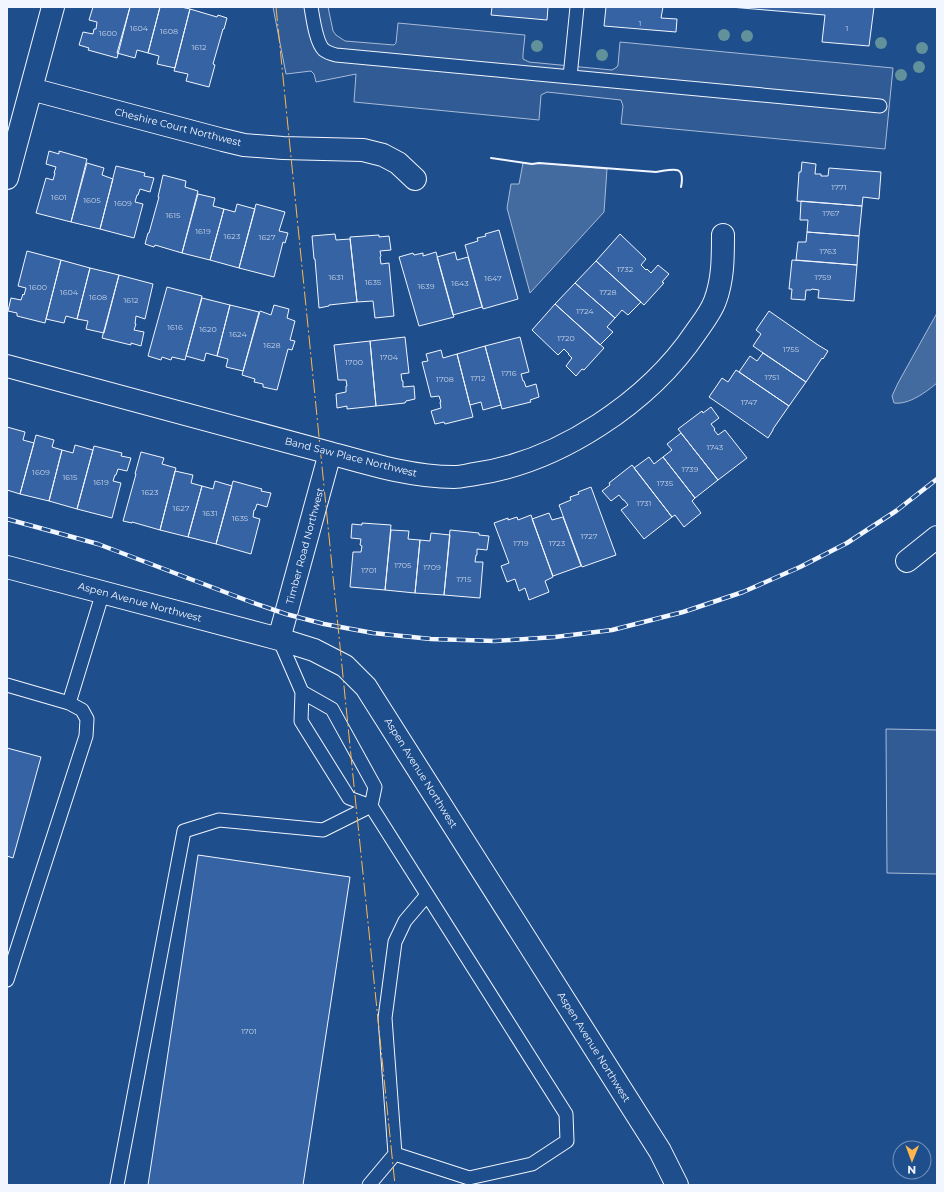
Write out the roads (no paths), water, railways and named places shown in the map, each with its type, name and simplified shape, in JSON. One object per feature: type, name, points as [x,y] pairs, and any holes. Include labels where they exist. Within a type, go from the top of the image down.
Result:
[{"type":"street","points":[[7,178],[53,7]]},
{"type":"street","name":"Cheshire Court Northwest","points":[[31,89],[244,145],[283,148],[363,150],[383,155],[398,164],[415,179]]},
{"type":"street","name":"Band Saw Place Northwest","points":[[7,366],[330,453],[421,475],[455,477],[491,472],[521,463],[554,450],[588,432],[643,392],[667,368],[690,341],[715,302],[721,282],[723,235]]},
{"type":"street","name":"Timber Road Northwest","points":[[279,639],[330,453]]},
{"type":"street","points":[[907,561],[937,537]]},
{"type":"street","name":"Aspen Avenue Northwest","points":[[7,567],[279,639],[314,650],[345,666],[366,687],[660,1151],[677,1185]]},
{"type":"lane","points":[[310,7],[320,44],[324,50],[336,55],[880,106]]},
{"type":"lane","points":[[570,76],[577,7]]},
{"type":"lane","points":[[69,703],[103,592]]},
{"type":"lane","points":[[279,639],[302,692],[301,722],[349,798],[372,806],[566,1114],[567,1141],[532,1164],[469,1178],[395,1154]]},
{"type":"lane","points":[[7,686],[69,703],[82,710],[88,719],[86,736],[7,980]]},
{"type":"lane","points":[[302,692],[332,709],[375,787],[372,806]]},
{"type":"lane","points":[[117,1185],[184,831],[220,820],[323,830],[372,806]]},
{"type":"lane","points":[[369,1185],[395,1154],[385,1018],[395,942],[405,921],[427,894]]},
{"type":"railway","points":[[7,519],[98,544],[251,602],[286,614],[324,624],[373,633],[431,639],[495,641],[555,637],[612,630],[683,612],[743,592],[800,567],[847,543],[896,511],[937,479]]}]
